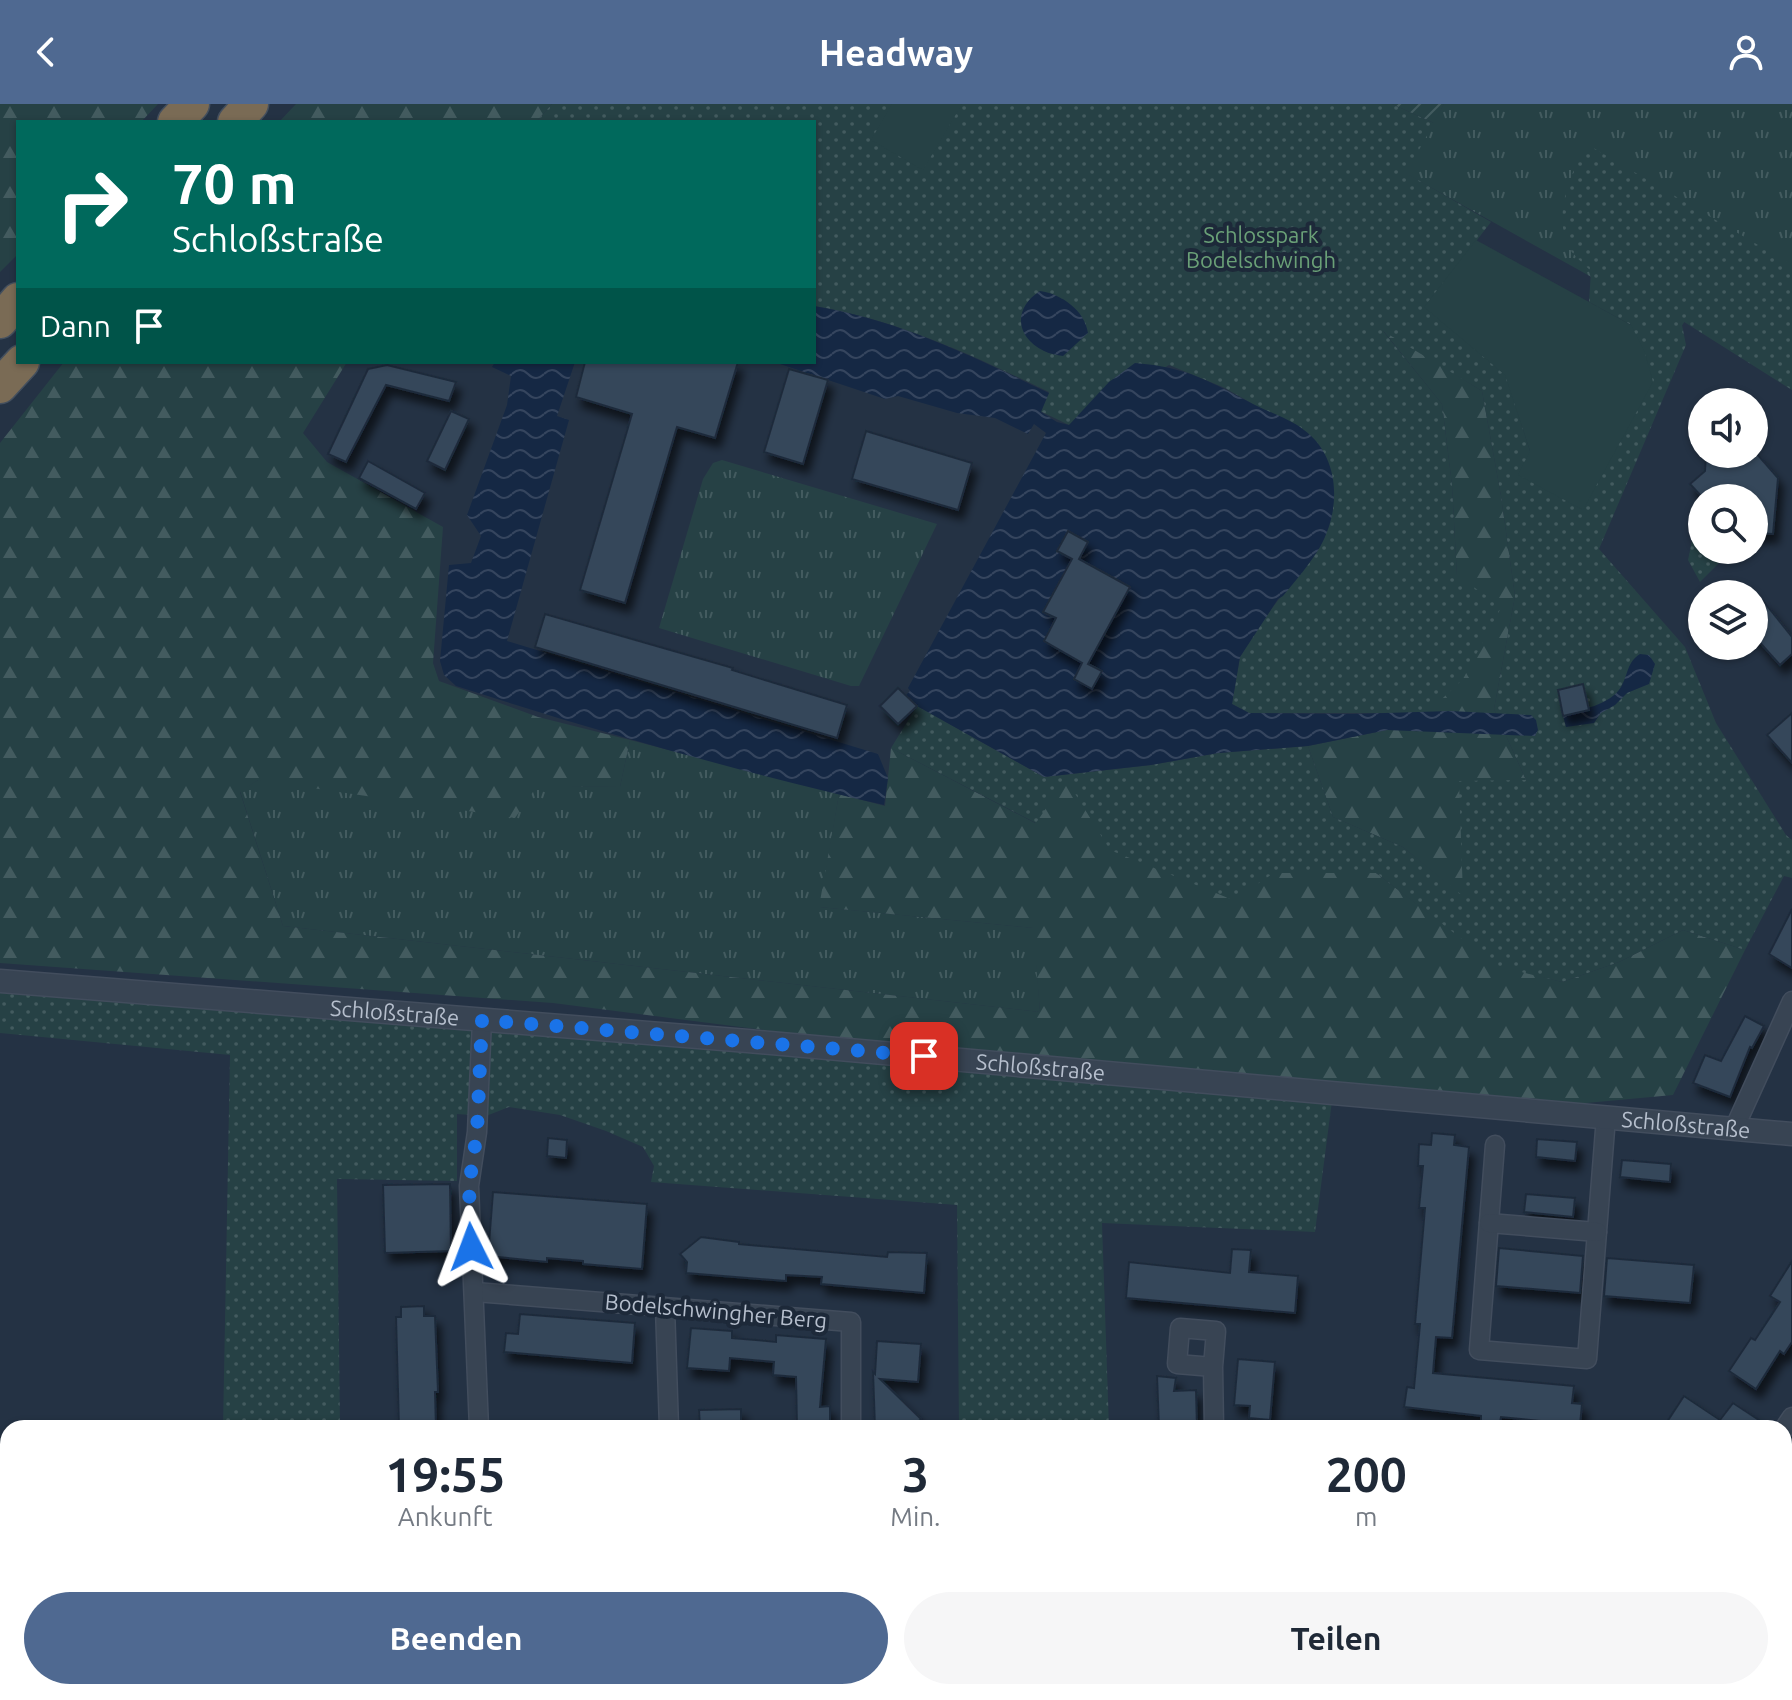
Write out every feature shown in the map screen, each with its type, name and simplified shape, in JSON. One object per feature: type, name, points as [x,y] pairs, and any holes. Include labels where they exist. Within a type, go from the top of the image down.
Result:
[{"type":"highway","points":[[177,120],[192,104]]},
{"type":"highway","points":[[237,120],[251,104]]},
{"type":"highway","points":[[0,321],[16,302]]},
{"type":"highway","points":[[0,386],[20,364]]},
{"type":"street","name":"Schloßstraße","points":[[0,981],[763,1042],[1792,1134]]},
{"type":"street","points":[[1734,1129],[1792,1001]]},
{"type":"street","points":[[479,1420],[469,1186],[477,1132],[482,1020]]},
{"type":"street","points":[[1495,1145],[1479,1350],[1587,1359],[1606,1117]]},
{"type":"street","points":[[1489,1223],[1597,1232]]},
{"type":"street","name":"Bodelschwingher Berg","points":[[475,1292],[851,1322],[851,1420]]},
{"type":"street","points":[[665,1307],[669,1420]]},
{"type":"street","points":[[1213,1367],[1214,1420]]},
{"type":"green space","points":[[0,104],[158,104],[143,120],[16,120],[16,256],[0,272]]},
{"type":"green space","points":[[296,104],[552,104],[538,120],[281,120]]},
{"type":"green space","name":"Schlosspark Bodelschwingh","points":[[552,104],[1392,104],[1434,123],[1406,173],[1491,222],[1425,307],[1506,375],[1530,451],[1631,325],[1589,302],[1591,271],[1571,251],[1564,235],[1562,221],[1566,194],[1585,143],[1792,265],[1792,390],[1681,320],[1686,345],[1599,549],[1685,647],[1716,723],[1792,840],[1792,878],[1784,876],[1745,950],[1683,930],[1619,962],[1562,982],[1497,966],[1376,873],[1274,873],[1233,900],[1110,850],[1066,779],[1036,823],[891,748],[917,706],[1044,777],[1151,765],[1218,753],[1308,746],[1333,817],[1403,847],[1463,896],[1459,781],[1526,780],[1494,709],[1515,596],[1482,391],[1383,331],[1442,404],[1452,485],[1457,576],[1502,606],[1463,679],[1427,713],[1249,713],[1232,704],[1240,657],[1258,627],[1324,539],[1333,509],[1251,403],[1225,388],[1169,365],[1069,425],[1040,411],[1049,392],[1020,378],[905,330],[816,306],[816,120],[538,120]]},
{"type":"green space","points":[[892,104],[962,104],[923,170],[871,140]]},
{"type":"green space","points":[[1392,104],[1444,104],[1434,123]]},
{"type":"green space","points":[[1444,104],[1792,104],[1792,316],[1689,315],[1681,327],[1405,173]]},
{"type":"green space","points":[[1476,240],[1631,325],[1645,353],[1653,382],[1583,510],[1518,475],[1530,451],[1505,375],[1424,307]]},
{"type":"green space","points":[[1381,328],[1482,391],[1501,496],[1515,596],[1494,709],[1526,780],[1463,897],[1403,847],[1333,817],[1308,746],[1387,730],[1457,576],[1452,485],[1442,404]]},
{"type":"green space","points":[[62,364],[346,364],[303,433],[327,462],[443,527],[433,663],[439,681],[538,717],[630,740],[620,787],[537,786],[515,818],[258,780],[240,792],[283,926],[1040,1012],[1033,928],[819,907],[839,794],[885,806],[891,748],[1035,823],[1066,778],[1111,850],[1274,873],[1376,873],[1497,965],[1562,982],[1619,962],[1683,930],[1745,950],[1673,1095],[1539,1111],[1077,1070],[553,1003],[0,963],[0,443]]},
{"type":"green space","points":[[722,460],[937,524],[859,686],[659,628],[703,479],[713,463]]},
{"type":"green space","points":[[1690,564],[1718,564],[1702,580],[1699,580]]},
{"type":"green space","points":[[630,740],[839,794],[820,907],[1034,928],[1040,1012],[283,926],[240,791],[258,780],[620,787]]},
{"type":"green space","points":[[0,992],[1333,1093],[1315,1232],[1102,1223],[1109,1420],[959,1420],[957,1205],[651,1182],[654,1166],[643,1147],[560,1115],[509,1107],[486,1116],[457,1114],[457,1181],[337,1179],[340,1420],[223,1420],[230,1055],[0,1033]]},
{"type":"water","points":[[1040,291],[1071,305],[1086,325],[1088,333],[1063,356],[1034,345],[1023,330],[1021,322],[1025,306]]},
{"type":"water","points":[[816,306],[876,320],[992,366],[1049,393],[1041,412],[1069,425],[1109,382],[1135,363],[1170,368],[1198,377],[1293,423],[1316,441],[1325,454],[1334,485],[1332,517],[1316,553],[1278,599],[1240,657],[1232,704],[1249,713],[1450,711],[1531,715],[1536,720],[1538,730],[1535,736],[1387,730],[1308,746],[1218,753],[1151,765],[1044,777],[917,706],[906,695],[1046,433],[1034,424],[1028,434],[995,418],[957,413],[898,396],[885,399],[780,364],[816,364]]},
{"type":"water","points":[[494,364],[574,364],[557,416],[569,420],[507,641],[878,754],[888,778],[884,805],[615,735],[456,686],[444,675],[440,661],[449,565],[471,563],[481,536],[467,515],[507,405],[511,376],[492,367]]},
{"type":"water","points":[[1640,654],[1649,655],[1655,664],[1649,684],[1627,693],[1601,713],[1594,723],[1566,727],[1563,716],[1595,706],[1616,693],[1630,665]]},
{"type":"building","points":[[584,364],[737,364],[715,438],[677,427],[625,603],[580,590],[632,414],[576,397]]},
{"type":"building","points":[[387,365],[456,382],[449,401],[386,385],[346,462],[328,454],[368,369]]},
{"type":"building","points":[[789,369],[828,380],[803,464],[764,452]]},
{"type":"building","points":[[451,411],[469,419],[445,470],[427,461]]},
{"type":"building","points":[[866,431],[972,463],[958,510],[852,479]]},
{"type":"building","points":[[368,461],[425,493],[416,509],[359,478]]},
{"type":"building","points":[[1768,467],[1778,478],[1773,534],[1768,534],[1768,484],[1690,484],[1705,468]]},
{"type":"building","points":[[1068,531],[1088,542],[1079,559],[1130,587],[1088,664],[1102,671],[1092,689],[1074,679],[1082,663],[1044,641],[1056,618],[1043,612],[1072,559],[1057,551]]},
{"type":"building","points":[[1768,607],[1792,637],[1792,654],[1780,665],[1768,652]]},
{"type":"building","points":[[545,614],[733,668],[847,705],[837,738],[535,647]]},
{"type":"building","points":[[1583,684],[1589,710],[1563,716],[1558,690]]},
{"type":"building","points":[[898,688],[917,706],[898,724],[880,706]]},
{"type":"building","points":[[1792,713],[1792,763],[1767,735]]},
{"type":"building","points":[[1792,909],[1792,968],[1769,954]]},
{"type":"building","points":[[1745,1016],[1764,1026],[1750,1047],[1730,1097],[1693,1083],[1705,1055],[1721,1061]]},
{"type":"building","points":[[1432,1133],[1455,1135],[1454,1145],[1469,1147],[1452,1338],[1436,1337],[1433,1373],[1574,1386],[1572,1403],[1582,1404],[1580,1420],[1501,1417],[1500,1420],[1481,1420],[1481,1416],[1404,1407],[1407,1387],[1414,1388],[1420,1324],[1415,1324],[1425,1208],[1419,1208],[1423,1166],[1418,1166],[1419,1144],[1431,1145]]},
{"type":"building","points":[[548,1138],[567,1140],[566,1158],[547,1156]]},
{"type":"building","points":[[1537,1139],[1577,1142],[1575,1161],[1536,1157]]},
{"type":"building","points":[[1622,1160],[1671,1164],[1670,1182],[1620,1177]]},
{"type":"building","points":[[450,1184],[451,1251],[385,1253],[383,1185]]},
{"type":"building","points":[[493,1192],[647,1204],[642,1269],[583,1264],[583,1261],[547,1258],[547,1262],[488,1256]]},
{"type":"building","points":[[1526,1194],[1575,1198],[1573,1217],[1524,1212]]},
{"type":"building","points":[[701,1237],[739,1244],[887,1257],[888,1252],[927,1253],[924,1293],[821,1284],[822,1277],[786,1275],[786,1281],[686,1273],[687,1262],[680,1254]]},
{"type":"building","points":[[1499,1248],[1583,1256],[1580,1293],[1496,1286]]},
{"type":"building","points":[[1232,1249],[1251,1250],[1249,1272],[1298,1276],[1295,1313],[1126,1298],[1129,1262],[1230,1273]]},
{"type":"building","points":[[1607,1258],[1694,1265],[1690,1303],[1604,1296]]},
{"type":"building","points":[[1792,1261],[1792,1342],[1784,1354],[1780,1351],[1756,1389],[1729,1371],[1751,1338],[1755,1340],[1780,1302],[1770,1296]]},
{"type":"building","points":[[424,1306],[424,1316],[435,1316],[438,1392],[435,1392],[436,1420],[399,1420],[396,1317],[401,1317],[401,1307]]},
{"type":"building","points":[[520,1314],[635,1323],[632,1363],[504,1352],[506,1333],[518,1334]]},
{"type":"building","points":[[691,1328],[732,1331],[732,1338],[776,1342],[776,1335],[826,1339],[820,1407],[830,1406],[830,1420],[797,1420],[796,1377],[773,1375],[774,1362],[730,1358],[729,1371],[687,1368]]},
{"type":"building","points":[[877,1341],[921,1344],[918,1382],[880,1379],[920,1420],[875,1420],[873,1372],[875,1374]]},
{"type":"building","points":[[1238,1359],[1275,1362],[1270,1420],[1249,1418],[1250,1406],[1234,1405]]},
{"type":"building","points":[[1157,1376],[1176,1378],[1174,1391],[1196,1390],[1197,1420],[1159,1420]]},
{"type":"building","points":[[1684,1396],[1720,1420],[1668,1420]]},
{"type":"building","points":[[1733,1403],[1759,1420],[1720,1420]]},
{"type":"building","points":[[741,1409],[741,1420],[700,1420],[699,1410]]},
{"type":"route","points":[[471,1247],[469,1186],[477,1132],[482,1020],[924,1056]]}]
